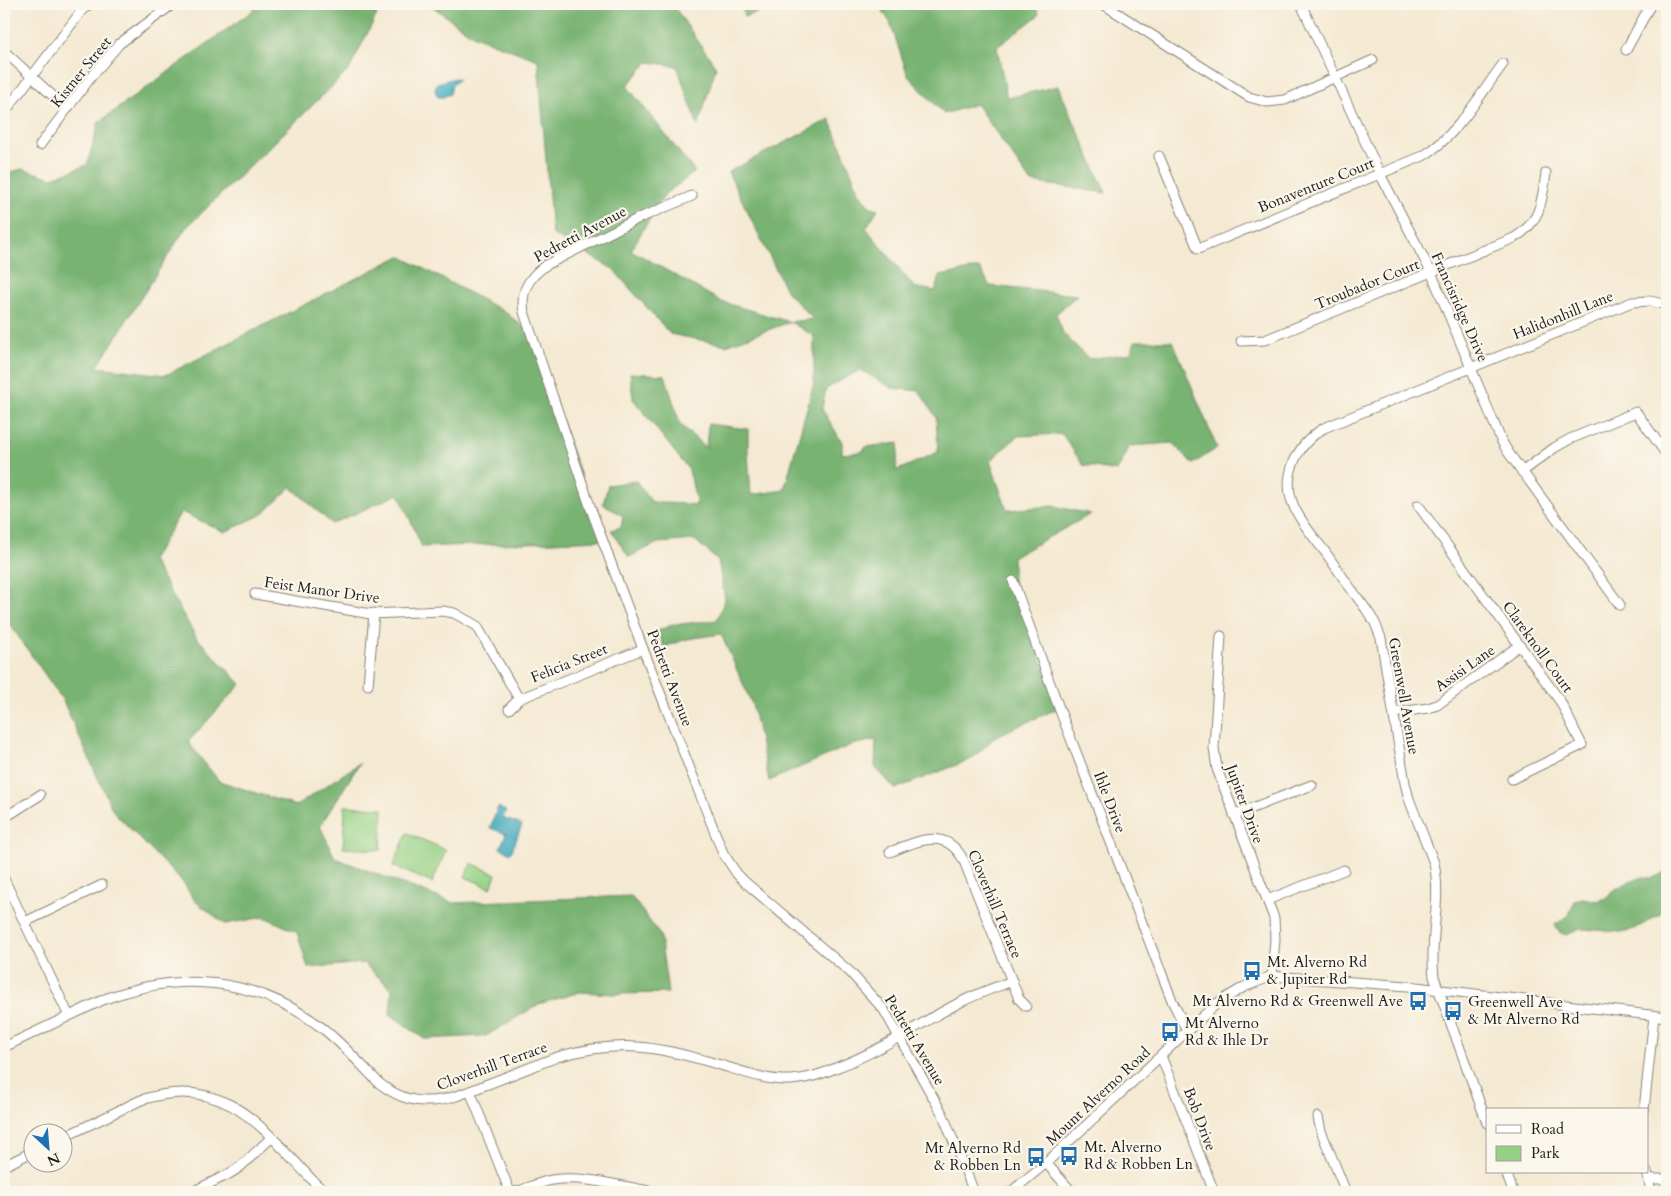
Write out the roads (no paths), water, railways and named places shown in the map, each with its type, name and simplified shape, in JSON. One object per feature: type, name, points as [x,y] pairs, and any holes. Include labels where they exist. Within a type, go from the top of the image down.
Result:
[{"type":"street","points":[[4,114],[83,9],[90,4]]},
{"type":"street","name":"Kistner Street","points":[[40,145],[119,44],[173,4]]},
{"type":"street","points":[[1103,4],[1249,97],[1267,102],[1286,100],[1373,60]]},
{"type":"street","name":"Francisridge Drive","points":[[1301,4],[1380,174],[1432,272],[1501,440],[1522,472],[1620,605]]},
{"type":"street","points":[[1626,50],[1651,4]]},
{"type":"street","points":[[4,50],[67,109]]},
{"type":"street","name":"Bonaventure Court","points":[[1159,156],[1198,249],[1423,156],[1444,141],[1503,64]]},
{"type":"street","name":"Troubador Court","points":[[1241,341],[1265,340],[1514,238],[1526,230],[1534,221],[1539,211],[1546,172]]},
{"type":"street","name":"Pedretti Avenue","points":[[692,196],[637,219],[546,265],[527,284],[522,298],[524,312],[591,509],[723,853],[745,882],[850,972],[884,1010],[943,1115],[974,1192]]},
{"type":"street","name":"Halidonhill Lane","points":[[1472,368],[1632,302],[1650,301],[1667,305]]},
{"type":"street","name":"Greenwell Avenue","points":[[1472,368],[1324,428],[1303,445],[1291,469],[1289,487],[1299,517],[1375,623],[1384,651],[1404,783],[1434,863],[1436,874],[1432,966],[1438,990],[1486,1120]]},
{"type":"street","points":[[1522,472],[1554,448],[1570,439],[1636,412],[1667,455]]},
{"type":"street","name":"Clareknoll Court","points":[[1418,505],[1560,701],[1582,745],[1512,779]]},
{"type":"street","name":"Ihle Drive","points":[[1013,581],[1059,708],[1173,1002],[1186,1030]]},
{"type":"street","name":"Feist Manor Drive","points":[[255,594],[374,614],[442,611],[454,613],[477,626],[519,699]]},
{"type":"street","points":[[368,685],[374,614]]},
{"type":"street","name":"Jupiter Drive","points":[[1221,636],[1214,754],[1217,769],[1274,918],[1272,976]]},
{"type":"street","name":"Assisi Lane","points":[[1394,713],[1428,708],[1437,704],[1520,645]]},
{"type":"street","name":"Felicia Street","points":[[509,709],[519,699],[644,649]]},
{"type":"street","points":[[1234,815],[1312,785]]},
{"type":"street","points":[[4,818],[40,795]]},
{"type":"street","name":"Cloverhill Terrace","points":[[890,852],[928,838],[944,840],[957,849],[964,861],[1019,999],[1026,1006]]},
{"type":"street","points":[[1267,900],[1344,870]]},
{"type":"street","points":[[4,879],[69,1016]]},
{"type":"street","points":[[25,922],[102,885]]},
{"type":"street","name":"Mount Alverno Road","points":[[1011,1192],[1046,1163],[1161,1056],[1186,1030],[1216,1004],[1231,993],[1272,976],[1438,990],[1667,1017]]},
{"type":"street","name":"Cloverhill Terrace","points":[[4,1047],[121,993],[160,984],[196,982],[235,986],[269,997],[305,1015],[340,1043],[379,1083],[397,1095],[408,1098],[429,1101],[439,1100],[470,1091],[557,1057],[614,1046],[673,1051],[776,1080],[819,1075],[857,1060],[959,1003],[1012,981]]},
{"type":"street","points":[[1644,1108],[1654,1016]]},
{"type":"street","name":"Bob Drive","points":[[1161,1056],[1214,1192]]},
{"type":"street","points":[[470,1091],[510,1192]]},
{"type":"street","points":[[72,1133],[142,1100],[162,1094],[184,1092],[198,1094],[226,1102],[250,1117],[326,1192]]},
{"type":"street","points":[[1318,1117],[1321,1131],[1346,1192]]},
{"type":"street","points":[[192,1192],[240,1167],[271,1138]]},
{"type":"street","points":[[4,1166],[22,1157]]},
{"type":"street","points":[[1046,1163],[1072,1192]]},
{"type":"street","points":[[1507,1174],[1513,1192]]},
{"type":"street","points":[[1651,1192],[1648,1175],[1667,1178]]},
{"type":"street","points":[[516,1192],[538,1184],[566,1179],[581,1179],[655,1192]]},
{"type":"water","points":[[455,78],[459,79],[452,85],[450,94],[438,97],[435,91],[437,83]]},
{"type":"water","points":[[498,807],[506,811],[503,818],[522,825],[511,853],[500,848],[506,834],[490,828]]},
{"type":"place","name":"Mt. Alverno Rd & Jupiter Rd","points":[[1252,971]]},
{"type":"place","name":"Mt Alverno Rd & Greenwell Ave","points":[[1418,1001]]},
{"type":"place","name":"Greenwell Ave & Mt Alverno Rd","points":[[1453,1011]]},
{"type":"place","name":"Mt Alverno Rd & Ihle Dr","points":[[1170,1032]]},
{"type":"place","name":"Mt. Alverno Rd & Robben Ln","points":[[1069,1156]]},
{"type":"place","name":"Mt Alverno Rd & Robben Ln","points":[[1036,1157]]}]
